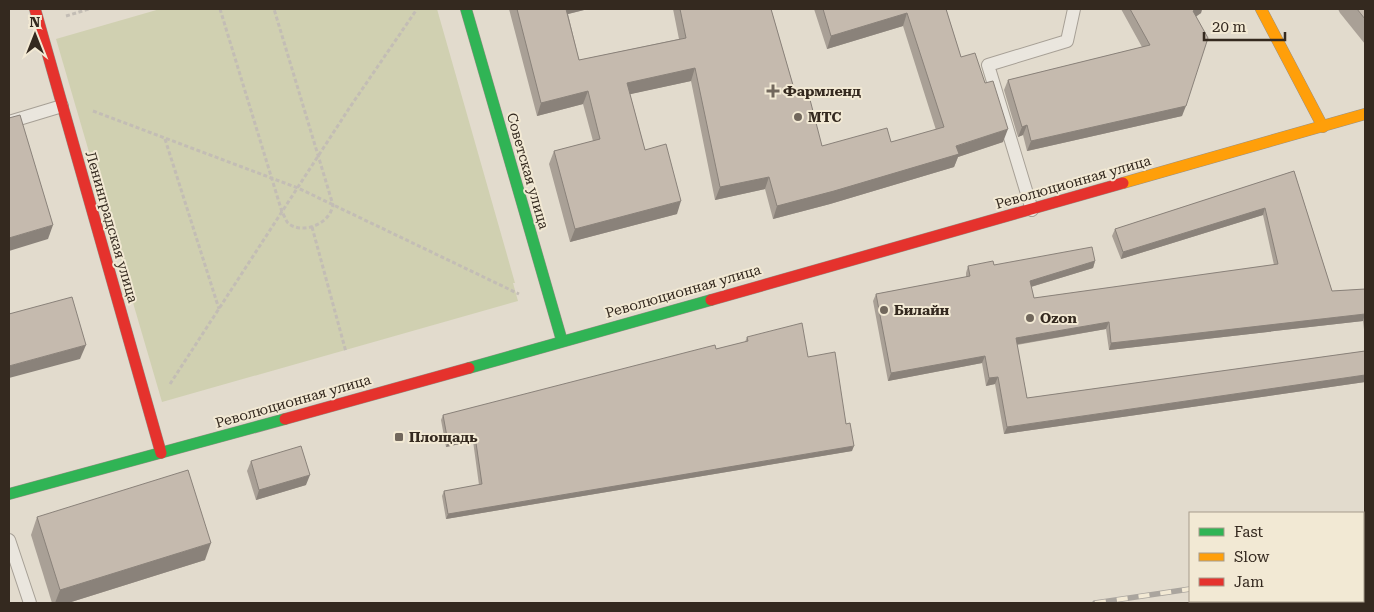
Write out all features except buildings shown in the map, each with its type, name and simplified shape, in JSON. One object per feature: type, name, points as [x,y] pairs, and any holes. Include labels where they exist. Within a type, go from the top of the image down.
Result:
[{"type":"street","name":"Ленинградская улица","points":[[34,9],[161,453]]},
{"type":"street","name":"Советская улица","points":[[466,9],[562,341]]},
{"type":"street","points":[[1261,9],[1322,127]]},
{"type":"street","name":"Революционная улица","points":[[9,494],[1032,210],[1365,114]]},
{"type":"lane","points":[[1032,210],[988,65],[1067,41],[1074,9]]},
{"type":"lane","points":[[9,122],[61,102]]},
{"type":"lane","points":[[10,545],[30,603]]},
{"type":"path","points":[[220,9],[282,212],[288,223],[296,227],[312,227],[324,221],[333,205],[274,9]]},
{"type":"path","points":[[170,385],[318,157],[418,9]]},
{"type":"path","points":[[61,102],[298,188],[518,293],[520,298]]},
{"type":"path","points":[[165,139],[219,310]]},
{"type":"path","points":[[312,227],[346,352]]},
{"type":"green space","points":[[160,9],[437,9],[515,283],[513,283],[518,301],[162,402],[56,39]]},
{"type":"railway","points":[[1095,603],[1189,589]]},
{"type":"traffic: fast","points":[[466,9],[562,341]]},
{"type":"traffic: fast","points":[[469,368],[711,300]]},
{"type":"traffic: fast","points":[[9,494],[285,419]]},
{"type":"traffic: slow","points":[[1261,9],[1323,127]]},
{"type":"traffic: slow","points":[[1123,183],[1365,114]]},
{"type":"traffic: jam","points":[[35,9],[161,453]]},
{"type":"traffic: jam","points":[[711,300],[1123,183]]},
{"type":"traffic: jam","points":[[285,419],[469,368]]},
{"type":"place","name":"Фармленд","points":[[773,91]]},
{"type":"place","name":"МТС","points":[[798,117]]},
{"type":"place","name":"Билайн","points":[[884,310]]},
{"type":"place","name":"Ozon","points":[[1030,318]]},
{"type":"place","name":"Площадь","points":[[399,437]]}]
